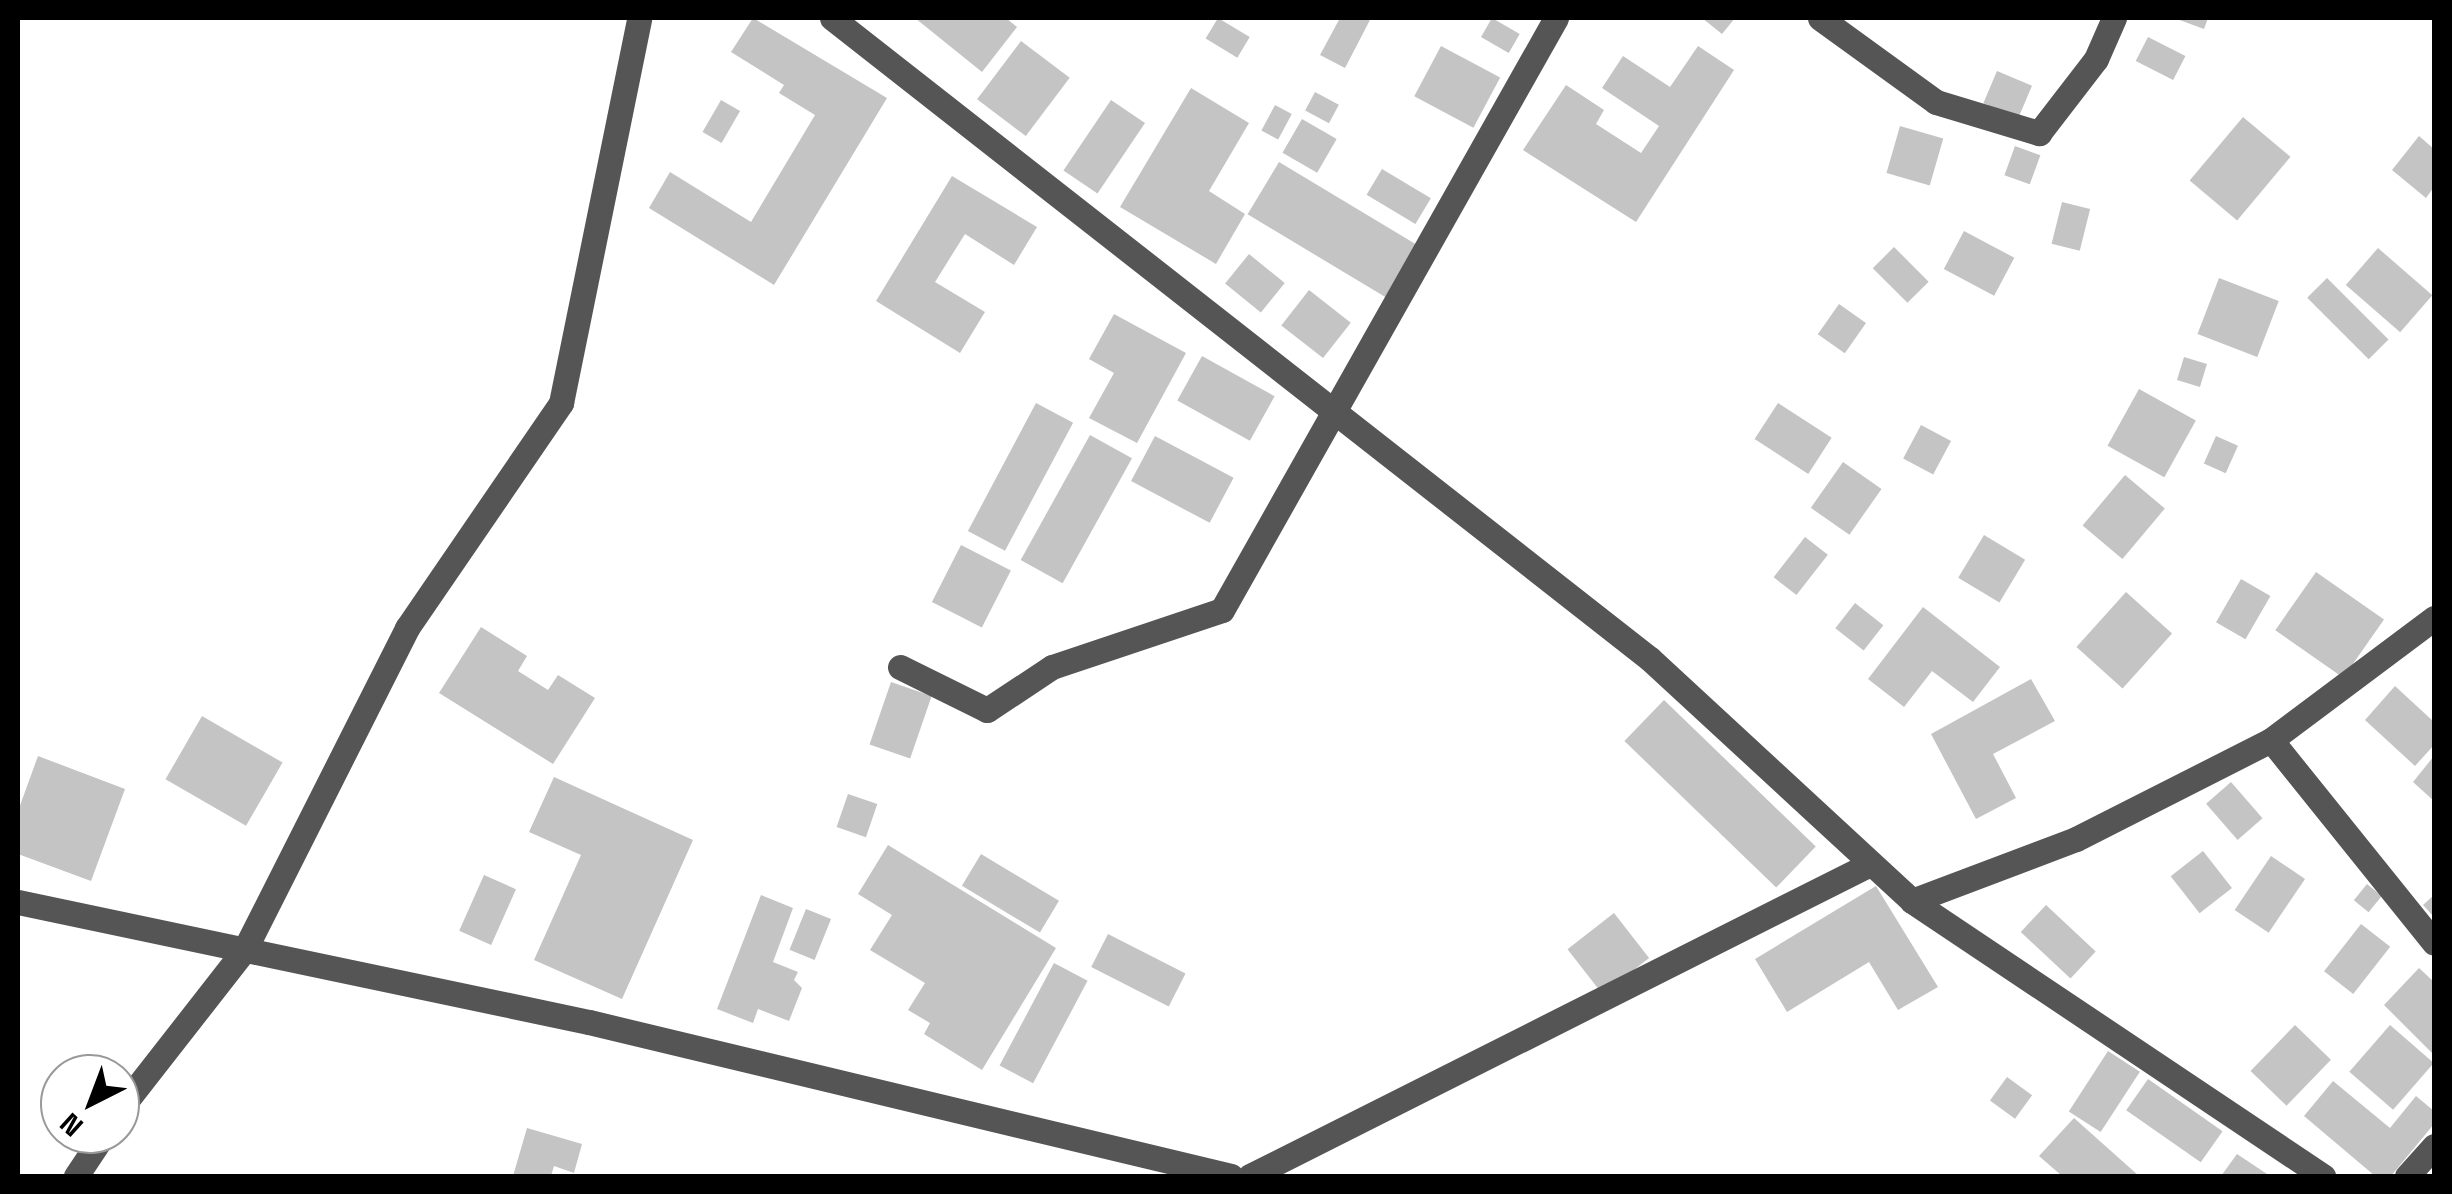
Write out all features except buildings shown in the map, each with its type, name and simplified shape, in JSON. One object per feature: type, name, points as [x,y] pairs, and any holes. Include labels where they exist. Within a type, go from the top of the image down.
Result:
[{"type":"street","points":[[140,1083],[245,949],[408,628],[561,403],[638,18]]},
{"type":"street","points":[[832,18],[950,115],[1338,409],[1650,659],[1912,901],[2323,1176]]},
{"type":"street","points":[[900,667],[987,710],[1052,667],[1222,610],[1556,18]]},
{"type":"street","points":[[1820,18],[1936,102],[2039,133],[2096,59],[2114,18]]},
{"type":"street","points":[[1912,901],[2076,839],[2272,740],[2434,618]]},
{"type":"street","points":[[2272,740],[2434,943]]},
{"type":"street","points":[[1250,1176],[1870,864]]},
{"type":"street","points":[[18,902],[712,1050],[1231,1176]]},
{"type":"street","points":[[2407,1176],[2434,1146]]},
{"type":"street","points":[[76,1176],[91,1154]]}]
